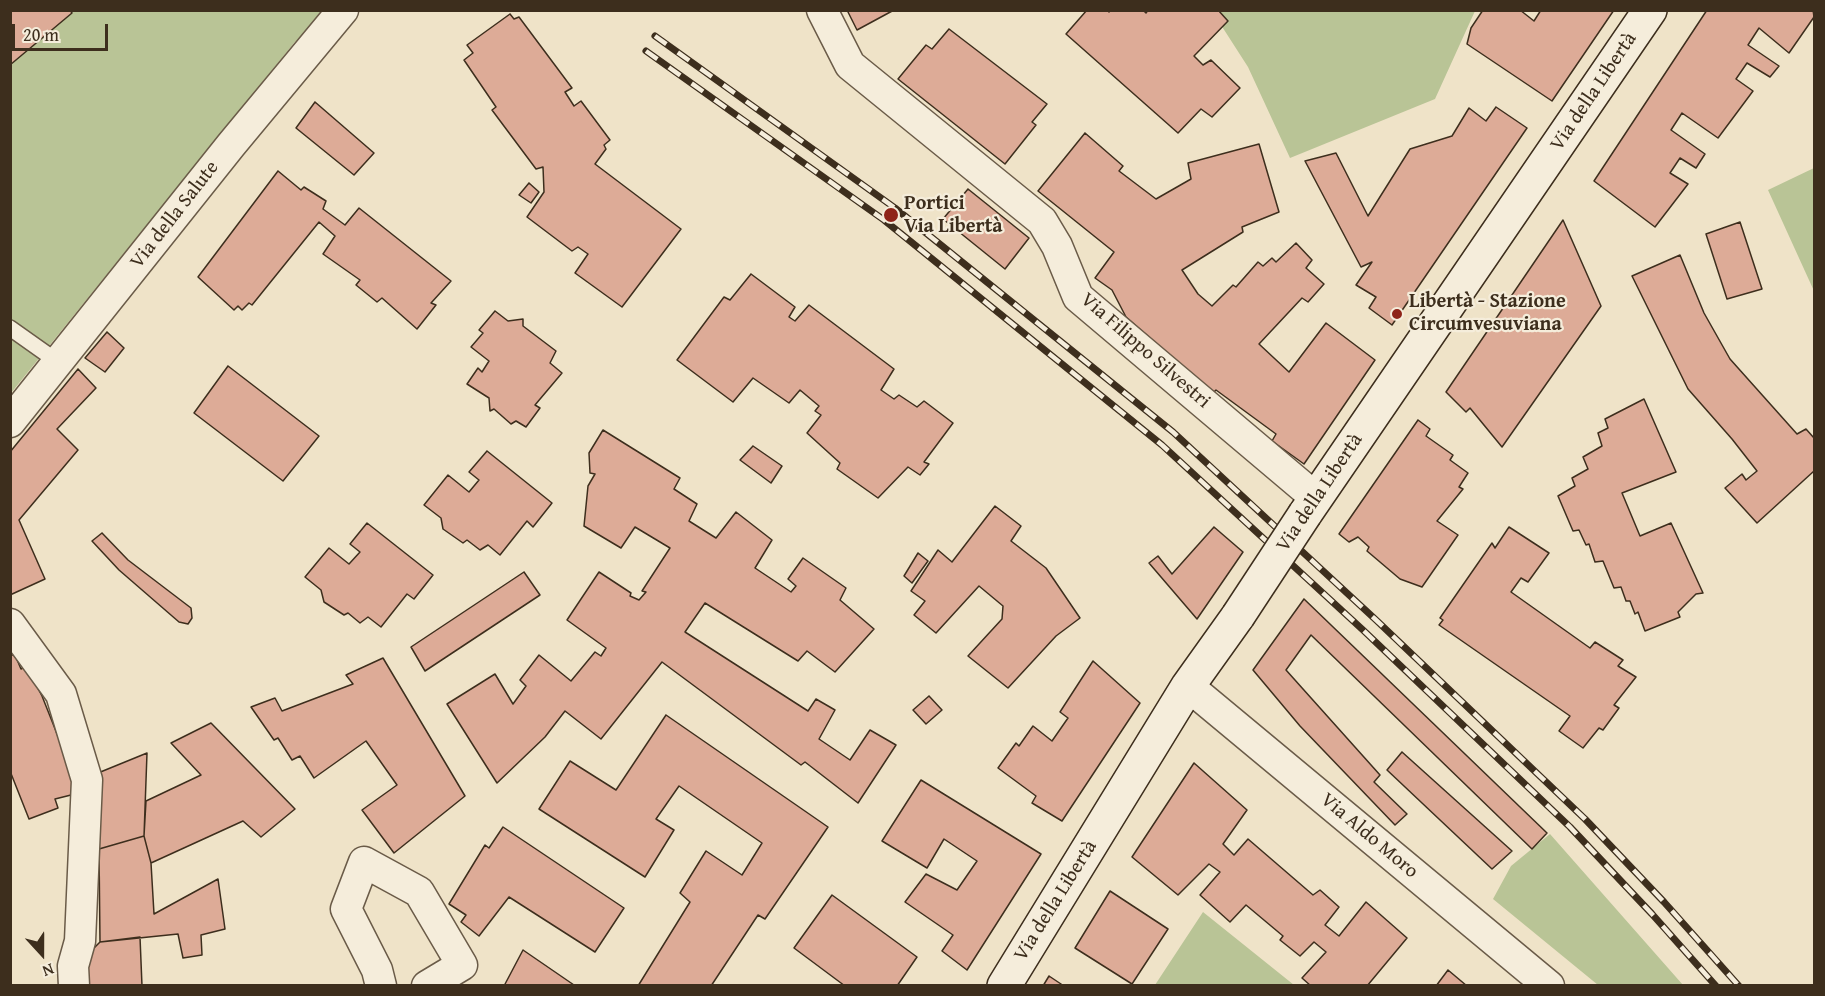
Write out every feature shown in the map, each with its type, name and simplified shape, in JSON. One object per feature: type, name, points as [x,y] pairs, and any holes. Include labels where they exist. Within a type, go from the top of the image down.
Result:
[{"type":"street","name":"Via della Salute","points":[[10,422],[231,145],[343,10]]},
{"type":"street","name":"Via Filippo Silvestri","points":[[822,10],[850,65],[1042,221],[1057,246],[1078,297],[1311,506]]},
{"type":"street","name":"Via della Libertà","points":[[1004,986],[1188,686],[1650,10]]},
{"type":"street","points":[[10,624],[61,693],[87,780],[80,941],[73,966],[74,986]]},
{"type":"street","name":"Via Aldo Moro","points":[[1188,686],[1549,986]]},
{"type":"street","points":[[381,986],[377,970],[346,909],[364,862],[419,892],[462,965],[427,986]]},
{"type":"lane","points":[[10,328],[58,362]]},
{"type":"green space","points":[[11,11],[327,11],[294,43],[11,393]]},
{"type":"green space","points":[[1212,11],[1475,11],[1435,99],[1290,158],[1248,67]]},
{"type":"green space","points":[[1814,168],[1814,291],[1768,190]]},
{"type":"green space","points":[[1550,834],[1683,985],[1598,985],[1493,899],[1511,866]]},
{"type":"green space","points":[[1203,912],[1294,985],[1155,985]]},
{"type":"building","points":[[10,10],[70,10],[72,13],[10,65]]},
{"type":"building","points":[[847,10],[894,10],[857,30]]},
{"type":"building","points":[[1087,10],[1107,10],[1109,12],[1111,10],[1143,10],[1146,13],[1148,10],[1218,10],[1228,21],[1194,56],[1203,65],[1211,60],[1240,88],[1212,117],[1201,109],[1178,133],[1066,34]]},
{"type":"building","points":[[1483,10],[1520,10],[1534,21],[1541,10],[1614,10],[1552,101],[1467,44],[1471,28]]},
{"type":"building","points":[[1707,10],[1813,10],[1814,17],[1789,53],[1759,28],[1748,45],[1779,66],[1770,77],[1747,63],[1736,79],[1753,91],[1718,138],[1682,113],[1671,130],[1705,154],[1696,168],[1680,158],[1670,173],[1688,184],[1655,227],[1594,181]]},
{"type":"building","points":[[510,14],[514,19],[519,17],[572,88],[565,92],[574,106],[581,101],[610,140],[604,145],[606,149],[595,164],[681,229],[622,307],[575,273],[588,254],[578,247],[572,251],[527,217],[544,192],[543,167],[536,169],[492,110],[496,107],[464,60],[473,53],[467,45]]},
{"type":"building","points":[[949,29],[1047,104],[1032,122],[1036,125],[1005,164],[898,79],[926,45],[932,49]]},
{"type":"building","points":[[315,102],[374,153],[354,175],[296,128]]},
{"type":"building","points":[[1496,107],[1527,128],[1392,325],[1369,308],[1376,297],[1356,285],[1372,262],[1361,267],[1305,161],[1336,153],[1368,216],[1410,149],[1452,136],[1469,108],[1486,121]]},
{"type":"building","points":[[1085,133],[1123,166],[1119,171],[1156,199],[1191,179],[1188,163],[1259,144],[1279,212],[1242,227],[1243,232],[1182,270],[1198,294],[1212,306],[1233,285],[1236,287],[1258,262],[1263,266],[1272,258],[1276,262],[1296,243],[1312,260],[1306,268],[1324,284],[1308,302],[1302,298],[1259,344],[1289,372],[1326,323],[1375,360],[1304,464],[1272,441],[1276,434],[1216,390],[1213,393],[1126,317],[1112,290],[1095,278],[1114,252],[1038,191]]},
{"type":"building","points":[[278,171],[301,190],[304,187],[326,201],[323,209],[345,225],[359,208],[451,281],[431,303],[436,305],[417,329],[382,298],[377,302],[356,285],[360,280],[323,254],[335,236],[319,222],[252,305],[249,303],[242,310],[238,306],[234,310],[198,277]]},
{"type":"building","points":[[529,183],[539,192],[531,203],[519,195]]},
{"type":"building","points":[[968,189],[1029,238],[1005,269],[943,219]]},
{"type":"building","points":[[1563,220],[1601,306],[1502,447],[1470,408],[1466,412],[1446,392]]},
{"type":"building","points":[[1740,222],[1762,289],[1727,299],[1706,234]]},
{"type":"building","points":[[1680,255],[1704,313],[1730,359],[1797,434],[1806,429],[1814,438],[1814,471],[1757,523],[1725,488],[1742,474],[1746,480],[1757,471],[1688,389],[1632,276]]},
{"type":"building","points":[[751,274],[795,307],[789,317],[795,321],[809,305],[894,369],[881,390],[894,399],[899,395],[917,407],[924,401],[953,423],[924,462],[929,464],[920,475],[908,467],[878,498],[837,469],[840,463],[807,433],[821,415],[815,411],[819,406],[800,390],[789,403],[753,378],[733,402],[677,360],[724,297],[730,300]]},
{"type":"building","points":[[495,311],[508,321],[523,319],[523,326],[556,351],[550,363],[562,373],[535,405],[540,408],[526,427],[516,421],[511,424],[494,409],[490,411],[489,398],[467,384],[478,368],[482,372],[489,361],[471,347],[483,333],[479,330]]},
{"type":"building","points":[[107,332],[124,348],[105,372],[85,358]]},
{"type":"building","points":[[228,366],[319,436],[283,481],[194,413]]},
{"type":"building","points":[[78,369],[96,388],[57,429],[78,450],[19,520],[45,579],[10,595],[10,452]]},
{"type":"building","points":[[1644,399],[1676,472],[1622,493],[1640,536],[1671,523],[1703,593],[1696,594],[1678,612],[1680,617],[1645,631],[1638,612],[1635,614],[1630,601],[1626,601],[1621,587],[1614,588],[1603,561],[1595,562],[1589,544],[1586,545],[1579,530],[1573,531],[1558,496],[1575,486],[1572,478],[1588,469],[1583,457],[1602,446],[1598,433],[1608,428],[1605,419]]},
{"type":"building","points":[[1418,420],[1430,429],[1426,436],[1453,455],[1450,460],[1468,473],[1459,487],[1463,489],[1437,521],[1458,535],[1422,587],[1400,579],[1367,551],[1369,547],[1358,537],[1349,542],[1339,534]]},
{"type":"building","points":[[603,430],[680,478],[674,489],[697,504],[689,521],[716,538],[736,512],[772,540],[755,568],[791,592],[796,586],[788,579],[803,558],[846,588],[840,600],[874,629],[835,672],[807,651],[798,661],[705,603],[685,632],[808,711],[816,699],[835,710],[819,739],[850,760],[870,730],[896,745],[858,803],[805,762],[801,765],[662,662],[601,739],[565,711],[545,737],[497,783],[447,704],[495,674],[513,704],[526,686],[520,680],[539,655],[571,681],[595,652],[601,656],[606,648],[567,620],[599,572],[631,593],[630,596],[639,600],[646,592],[642,591],[670,548],[635,527],[621,548],[584,526],[588,486],[595,474],[590,473],[589,453]]},
{"type":"building","points":[[753,446],[782,466],[771,483],[740,460]]},
{"type":"building","points":[[487,451],[552,503],[533,527],[527,521],[500,555],[488,545],[480,550],[467,540],[463,543],[443,529],[441,518],[424,505],[448,475],[469,492],[479,480],[469,472]]},
{"type":"building","points":[[995,506],[1021,526],[1011,541],[1046,568],[1080,618],[1056,636],[1008,688],[968,656],[1002,619],[1003,606],[979,586],[936,633],[914,615],[925,601],[911,591],[938,550],[952,562]]},
{"type":"building","points":[[367,523],[433,575],[414,599],[407,594],[381,627],[368,617],[360,623],[348,613],[344,615],[324,602],[321,590],[305,577],[329,548],[349,564],[360,552],[350,544]]},
{"type":"building","points":[[1214,527],[1243,552],[1197,619],[1149,563],[1158,556],[1172,574]]},
{"type":"building","points":[[1509,527],[1549,553],[1528,582],[1521,578],[1511,592],[1590,648],[1595,642],[1623,660],[1618,666],[1636,677],[1614,705],[1619,708],[1603,730],[1599,728],[1583,748],[1559,731],[1570,716],[1439,625],[1443,620],[1440,618],[1492,543],[1495,548]]},
{"type":"building","points":[[102,533],[128,560],[191,608],[192,618],[188,624],[179,622],[119,570],[92,541]]},
{"type":"building","points":[[918,553],[928,561],[912,583],[904,576]]},
{"type":"building","points":[[524,572],[540,595],[425,671],[411,647]]},
{"type":"building","points":[[1304,599],[1547,833],[1532,849],[1311,635],[1286,670],[1380,775],[1374,782],[1407,814],[1395,825],[1300,726],[1253,670]]},
{"type":"building","points":[[10,655],[15,655],[21,669],[26,666],[42,696],[67,759],[75,794],[55,799],[58,808],[29,819],[10,771]]},
{"type":"building","points":[[383,658],[465,796],[394,853],[362,810],[397,785],[366,741],[314,778],[300,756],[292,760],[278,738],[274,740],[251,707],[275,698],[282,711],[353,684],[346,675]]},
{"type":"building","points":[[1093,661],[1140,703],[1062,821],[1032,803],[1036,796],[998,768],[1016,743],[1019,746],[1033,726],[1052,741],[1068,718],[1060,712]]},
{"type":"building","points":[[929,696],[942,710],[926,724],[913,710]]},
{"type":"building","points":[[666,715],[828,827],[765,919],[758,915],[711,986],[638,986],[690,902],[680,893],[706,851],[742,875],[762,843],[679,786],[656,819],[674,830],[645,877],[539,809],[570,761],[616,790]]},
{"type":"building","points":[[211,723],[295,809],[261,837],[243,821],[151,863],[144,836],[146,801],[201,775],[171,743]]},
{"type":"building","points":[[1402,752],[1512,851],[1492,869],[1387,770]]},
{"type":"building","points":[[147,753],[144,836],[99,849],[98,773]]},
{"type":"building","points":[[1194,763],[1247,810],[1223,844],[1234,855],[1248,839],[1313,895],[1320,890],[1339,907],[1325,925],[1339,936],[1366,902],[1407,938],[1367,986],[1311,986],[1302,978],[1326,952],[1314,942],[1300,956],[1280,940],[1283,936],[1246,905],[1230,922],[1200,895],[1220,872],[1209,864],[1178,895],[1132,857]]},
{"type":"building","points":[[921,780],[1041,854],[967,970],[942,951],[953,935],[905,902],[926,874],[957,890],[977,861],[944,839],[927,868],[882,841]]},
{"type":"building","points":[[503,827],[624,908],[595,952],[509,897],[479,936],[461,922],[466,915],[449,904],[485,845],[489,848]]},
{"type":"building","points":[[144,836],[151,863],[154,914],[218,879],[225,929],[201,935],[202,955],[183,958],[178,934],[100,942],[99,849]]},
{"type":"building","points":[[1110,891],[1168,929],[1132,984],[1075,948]]},
{"type":"building","points":[[832,895],[917,957],[897,986],[845,986],[794,948]]},
{"type":"building","points":[[140,937],[142,986],[78,986],[91,951],[100,942]]},
{"type":"building","points":[[523,950],[574,985],[574,986],[504,986]]},
{"type":"building","points":[[1448,970],[1467,986],[1436,986]]},
{"type":"building","points":[[1049,976],[1064,986],[1043,986]]},
{"type":"railway","points":[[655,36],[895,208],[1173,432],[1375,619],[1585,819],[1664,902],[1739,986]]},
{"type":"railway","points":[[646,51],[884,220],[1162,445],[1363,630],[1570,827],[1716,986]]},
{"type":"place","name":"Portici Via Libertà","points":[[891,215]]},
{"type":"place","name":"Libertà - Stazione Circumvesuviana","points":[[1397,314]]}]
